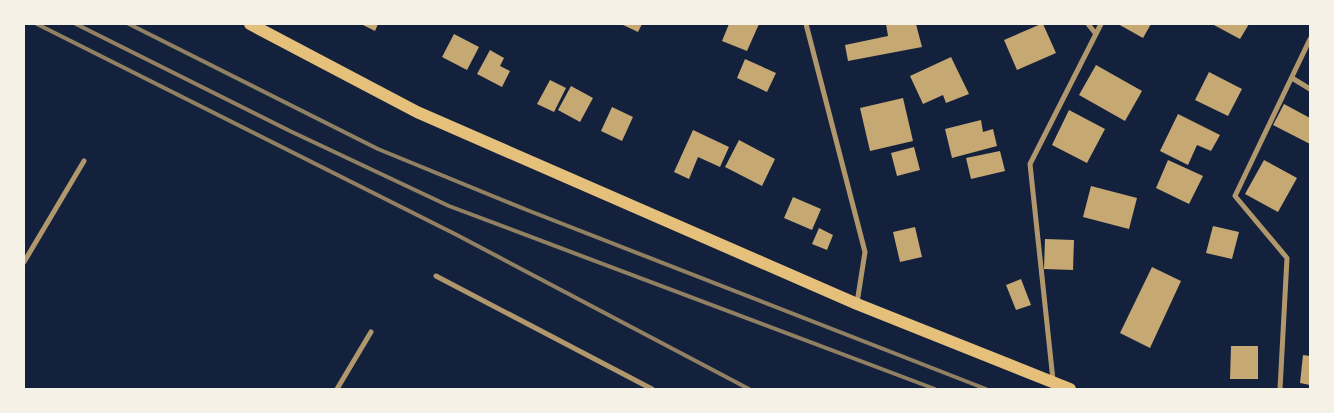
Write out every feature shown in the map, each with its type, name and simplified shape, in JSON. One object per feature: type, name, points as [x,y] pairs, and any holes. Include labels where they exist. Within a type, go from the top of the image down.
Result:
[{"type":"main road","points":[[250,24],[417,112],[857,304],[1070,389]]},
{"type":"street","points":[[806,24],[865,252],[857,304]]},
{"type":"street","points":[[1088,24],[1096,34]]},
{"type":"street","points":[[1053,383],[1030,164],[1101,24]]},
{"type":"street","points":[[1280,389],[1287,258],[1235,196],[1310,39]]},
{"type":"street","points":[[1292,78],[1310,89]]},
{"type":"street","points":[[24,262],[84,161]]},
{"type":"street","points":[[436,276],[652,389]]},
{"type":"street","points":[[337,389],[371,332]]},
{"type":"building","points":[[361,24],[378,24],[375,31]]},
{"type":"building","points":[[621,24],[642,24],[638,32]]},
{"type":"building","points":[[729,24],[759,24],[747,51],[722,41]]},
{"type":"building","points":[[886,24],[916,24],[922,47],[848,61],[845,45],[888,36]]},
{"type":"building","points":[[1043,24],[1056,53],[1017,70],[1004,40]]},
{"type":"building","points":[[1118,24],[1151,24],[1143,38]]},
{"type":"building","points":[[1212,24],[1249,24],[1240,39]]},
{"type":"building","points":[[454,34],[479,47],[467,70],[442,57]]},
{"type":"building","points":[[490,50],[504,58],[500,66],[510,71],[502,87],[477,74]]},
{"type":"building","points":[[951,57],[969,94],[946,103],[943,95],[923,104],[910,76]]},
{"type":"building","points":[[745,59],[776,73],[767,92],[737,78]]},
{"type":"building","points":[[1096,65],[1142,91],[1125,121],[1079,95]]},
{"type":"building","points":[[1209,72],[1242,89],[1228,116],[1195,100]]},
{"type":"building","points":[[550,80],[566,88],[554,112],[537,104]]},
{"type":"building","points":[[571,86],[593,98],[580,122],[558,110]]},
{"type":"building","points":[[903,98],[913,141],[870,151],[860,108]]},
{"type":"building","points":[[1284,104],[1310,118],[1310,144],[1273,125]]},
{"type":"building","points":[[612,107],[633,117],[622,141],[601,131]]},
{"type":"building","points":[[1069,110],[1105,129],[1087,163],[1052,145]]},
{"type":"building","points":[[1178,114],[1220,135],[1211,151],[1197,145],[1188,165],[1160,151]]},
{"type":"building","points":[[981,120],[983,132],[993,129],[997,146],[952,158],[945,129]]},
{"type":"building","points":[[693,130],[729,147],[720,167],[698,157],[689,179],[674,172]]},
{"type":"building","points":[[739,140],[775,159],[762,186],[725,167]]},
{"type":"building","points":[[914,147],[920,170],[897,176],[891,153]]},
{"type":"building","points":[[1000,151],[1005,171],[971,179],[966,158]]},
{"type":"building","points":[[1168,160],[1203,176],[1189,204],[1156,188]]},
{"type":"building","points":[[1264,160],[1297,178],[1278,212],[1245,194]]},
{"type":"building","points":[[1091,186],[1137,198],[1129,229],[1083,217]]},
{"type":"building","points":[[793,197],[821,209],[812,230],[784,218]]},
{"type":"building","points":[[1213,226],[1239,232],[1232,259],[1206,253]]},
{"type":"building","points":[[915,227],[922,257],[900,262],[893,232]]},
{"type":"building","points":[[819,228],[833,235],[827,250],[812,244]]},
{"type":"building","points":[[1045,239],[1074,240],[1073,270],[1044,269]]},
{"type":"building","points":[[1152,267],[1181,281],[1150,348],[1120,333]]},
{"type":"building","points":[[1021,279],[1031,305],[1016,310],[1006,285]]},
{"type":"building","points":[[1231,346],[1258,346],[1258,379],[1230,379]]},
{"type":"building","points":[[1303,355],[1310,356],[1310,385],[1300,383]]},
{"type":"railway","points":[[37,24],[457,235],[749,389]]},
{"type":"railway","points":[[76,24],[290,131],[449,206],[935,389]]},
{"type":"railway","points":[[129,24],[378,149],[527,210],[986,389]]}]
